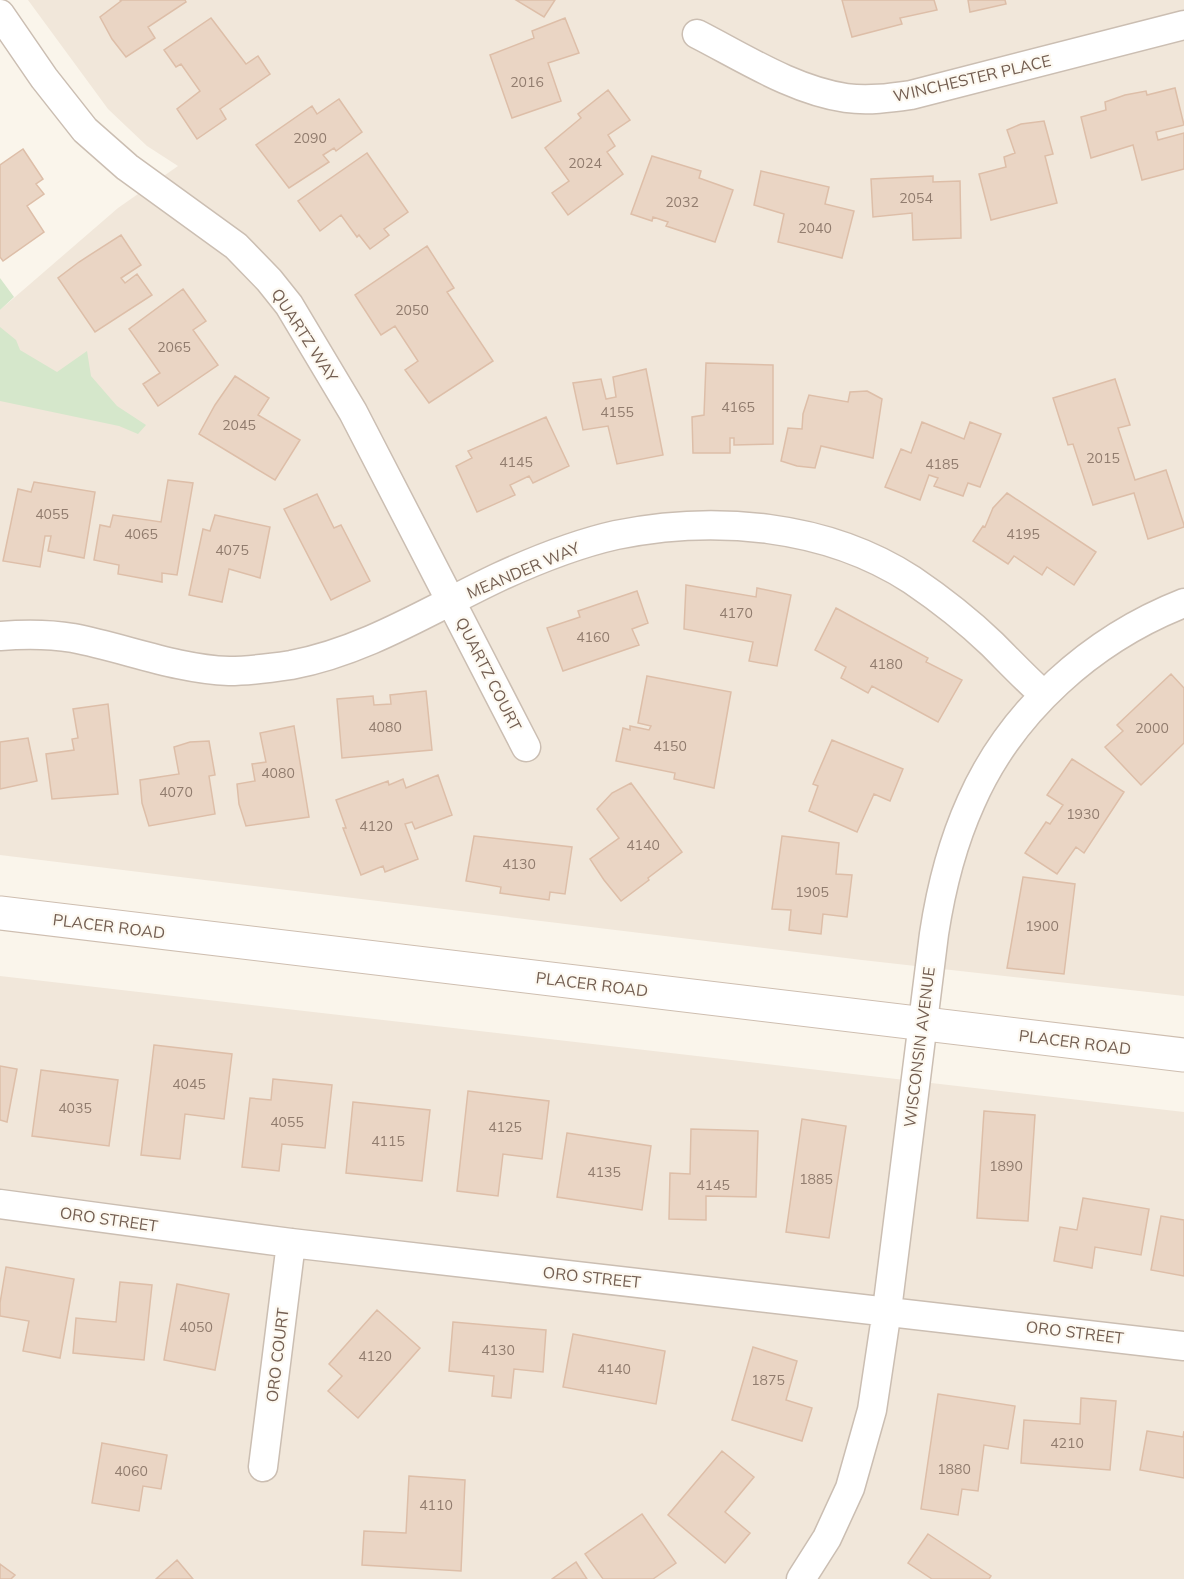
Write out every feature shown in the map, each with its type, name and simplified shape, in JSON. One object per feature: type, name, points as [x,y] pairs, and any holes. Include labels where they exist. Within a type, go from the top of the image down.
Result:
[{"type":"main road","name":"PLACER ROAD","points":[[0,913],[1184,1055]]},
{"type":"street","name":"QUARTZ WAY","points":[[0,14],[44,78],[85,130],[126,167],[236,246],[269,280],[289,305],[353,412],[452,601]]},
{"type":"street","name":"WINCHESTER PLACE","points":[[697,34],[781,77],[812,89],[846,98],[881,99],[921,93],[1184,26]]},
{"type":"street","name":"MEANDER WAY","points":[[0,636],[27,634],[71,638],[179,664],[229,671],[289,665],[321,658],[368,642],[542,559],[615,535],[675,526],[740,526],[787,532],[830,542],[879,562],[909,579],[970,625],[1044,695]]},
{"type":"street","name":"QUARTZ COURT","points":[[452,601],[526,747]]},
{"type":"street","name":"WISCONSIN AVENUE","points":[[801,1579],[827,1538],[850,1488],[872,1410],[940,895],[955,840],[981,780],[1003,746],[1044,695],[1112,639],[1184,603]]},
{"type":"street","name":"ORO STREET","points":[[0,1204],[291,1243],[1184,1346]]},
{"type":"street","name":"ORO COURT","points":[[263,1467],[291,1243]]},
{"type":"shaded area","points":[[28,0],[1184,0],[1184,996],[862,960],[0,855],[0,310],[118,208],[178,166],[147,146],[108,109]]},
{"type":"shaded area","points":[[0,976],[1184,1112],[1184,1579],[0,1579]]},
{"type":"green space","points":[[0,278],[14,297],[0,310]]},
{"type":"green space","points":[[0,327],[16,340],[20,350],[57,372],[87,351],[91,376],[117,406],[146,425],[138,434],[119,426],[0,401]]},
{"type":"building","points":[[120,0],[185,0],[186,2],[148,27],[155,38],[126,57],[112,39],[100,17]]},
{"type":"building","points":[[516,0],[555,0],[544,17]]},
{"type":"building","points":[[842,0],[934,0],[937,10],[900,18],[902,24],[852,37]]},
{"type":"building","points":[[968,0],[1005,0],[1006,4],[970,12]]},
{"type":"building","points":[[211,18],[246,64],[258,56],[270,74],[220,109],[226,119],[197,139],[177,109],[200,91],[181,64],[176,67],[164,50]]},
{"type":"building","points":[[565,18],[579,53],[548,63],[561,101],[512,118],[490,55],[534,38],[532,31]]},
{"type":"building","points":[[1175,88],[1184,125],[1156,132],[1158,140],[1184,133],[1184,169],[1142,180],[1133,145],[1091,158],[1081,117],[1106,110],[1105,102],[1125,95],[1146,91],[1147,95]]},
{"type":"building","points":[[608,90],[630,120],[608,135],[615,146],[607,152],[623,174],[568,215],[552,193],[569,181],[545,148],[581,118],[578,114]]},
{"type":"building","points":[[339,99],[362,132],[336,151],[334,148],[323,155],[329,162],[289,188],[256,145],[312,106],[317,114]]},
{"type":"building","points":[[1044,121],[1053,154],[1045,156],[1057,203],[991,220],[979,174],[1006,167],[1004,157],[1015,153],[1007,130],[1021,124]]},
{"type":"building","points":[[23,149],[43,179],[36,184],[44,194],[27,206],[44,232],[3,261],[0,257],[0,165]]},
{"type":"building","points":[[367,153],[408,212],[384,229],[389,235],[370,249],[359,235],[357,237],[341,215],[320,231],[298,201]]},
{"type":"building","points":[[652,156],[701,171],[699,178],[733,190],[715,242],[666,226],[668,222],[653,217],[652,221],[631,214]]},
{"type":"building","points":[[761,171],[829,187],[825,204],[854,211],[842,258],[778,242],[784,214],[754,205]]},
{"type":"building","points":[[933,176],[933,182],[960,181],[961,238],[913,240],[912,213],[873,217],[871,179]]},
{"type":"building","points":[[121,235],[141,265],[121,278],[125,283],[137,274],[152,295],[95,332],[58,278]]},
{"type":"building","points":[[427,246],[454,288],[447,292],[493,361],[429,403],[405,370],[418,361],[395,326],[381,335],[355,295]]},
{"type":"building","points":[[183,289],[206,321],[193,330],[218,365],[158,406],[143,384],[160,373],[129,329]]},
{"type":"building","points":[[706,363],[773,365],[773,444],[734,445],[734,438],[730,438],[730,453],[693,453],[692,417],[704,415]]},
{"type":"building","points":[[646,369],[663,455],[617,464],[608,426],[583,430],[573,383],[601,379],[606,399],[616,397],[613,377]]},
{"type":"building","points":[[235,376],[269,398],[258,415],[300,440],[275,480],[199,434]]},
{"type":"building","points":[[1115,379],[1130,425],[1118,428],[1135,480],[1166,470],[1184,525],[1184,527],[1148,539],[1134,493],[1093,505],[1073,444],[1068,445],[1053,398]]},
{"type":"building","points":[[867,391],[882,399],[873,458],[821,446],[815,468],[781,461],[788,428],[802,429],[803,414],[809,395],[848,402],[850,392]]},
{"type":"building","points":[[546,417],[569,466],[533,483],[529,476],[510,485],[515,495],[477,512],[456,466],[472,458],[468,451]]},
{"type":"building","points":[[922,422],[964,439],[970,422],[1001,434],[980,487],[968,483],[963,496],[934,486],[938,478],[929,475],[920,500],[885,487],[901,449],[911,453]]},
{"type":"building","points":[[168,480],[193,483],[177,575],[162,573],[162,582],[118,574],[119,565],[94,560],[100,525],[110,527],[113,515],[161,522]]},
{"type":"building","points":[[34,482],[95,492],[84,558],[48,551],[51,536],[45,536],[40,567],[3,561],[18,489],[31,492]]},
{"type":"building","points":[[1007,493],[1096,552],[1074,585],[1047,567],[1042,575],[1014,556],[1008,564],[973,541],[983,526],[985,527],[993,508]]},
{"type":"building","points":[[317,494],[334,528],[341,525],[370,581],[331,600],[284,509]]},
{"type":"building","points":[[215,515],[270,527],[260,578],[229,569],[222,602],[189,595],[203,529],[210,531]]},
{"type":"building","points":[[686,585],[756,597],[757,588],[791,595],[777,666],[749,661],[753,642],[684,629]]},
{"type":"building","points":[[637,591],[648,623],[632,629],[639,645],[563,671],[547,628],[580,617],[578,611]]},
{"type":"building","points":[[836,608],[928,658],[926,662],[962,680],[938,722],[872,686],[868,693],[841,678],[846,667],[815,650]]},
{"type":"building","points":[[1171,674],[1184,688],[1184,743],[1141,785],[1105,747],[1123,731],[1117,725]]},
{"type":"building","points":[[647,676],[731,692],[714,788],[674,779],[675,773],[616,761],[623,728],[630,730],[630,726],[649,730],[651,726],[638,723]]},
{"type":"building","points":[[426,691],[432,750],[342,758],[337,699],[373,696],[374,705],[391,704],[390,695]]},
{"type":"building","points":[[108,704],[118,794],[52,799],[46,754],[74,750],[72,739],[78,738],[73,709]]},
{"type":"building","points":[[294,726],[309,817],[246,826],[239,804],[237,784],[255,781],[252,764],[266,762],[260,733]]},
{"type":"building","points":[[28,738],[37,781],[0,789],[0,742]]},
{"type":"building","points":[[832,740],[903,769],[890,801],[874,794],[857,832],[809,811],[818,786],[813,784]]},
{"type":"building","points":[[209,741],[215,775],[209,776],[215,814],[149,826],[142,803],[140,780],[179,774],[174,747],[190,742]]},
{"type":"building","points":[[1072,759],[1124,792],[1084,853],[1076,847],[1057,874],[1025,853],[1046,822],[1050,824],[1063,805],[1047,795]]},
{"type":"building","points":[[438,775],[452,815],[415,829],[412,822],[405,824],[418,859],[385,872],[383,866],[361,875],[343,828],[346,828],[336,800],[388,781],[389,785],[403,779],[406,788]]},
{"type":"building","points":[[631,783],[682,852],[621,901],[590,859],[619,838],[597,809],[612,793]]},
{"type":"building","points":[[474,836],[572,847],[565,894],[550,892],[549,900],[500,893],[501,887],[466,881]]},
{"type":"building","points":[[782,836],[839,843],[836,874],[852,875],[847,917],[823,914],[821,934],[789,930],[791,910],[772,909]]},
{"type":"building","points":[[1023,877],[1075,884],[1064,974],[1007,968]]},
{"type":"building","points":[[154,1045],[232,1054],[224,1119],[185,1114],[180,1159],[141,1155]]},
{"type":"building","points":[[0,1066],[17,1069],[7,1122],[0,1120]]},
{"type":"building","points":[[41,1070],[118,1080],[109,1146],[32,1136]]},
{"type":"building","points":[[273,1079],[332,1085],[325,1148],[282,1144],[279,1171],[242,1167],[250,1098],[271,1100]]},
{"type":"building","points":[[468,1091],[549,1101],[542,1159],[503,1154],[498,1196],[457,1191]]},
{"type":"building","points":[[353,1102],[430,1110],[422,1181],[346,1173]]},
{"type":"building","points":[[984,1111],[1035,1115],[1028,1221],[977,1218]]},
{"type":"building","points":[[802,1119],[846,1126],[829,1238],[786,1232]]},
{"type":"building","points":[[691,1129],[758,1131],[756,1197],[706,1196],[706,1220],[669,1219],[670,1173],[690,1174]]},
{"type":"building","points":[[567,1133],[651,1146],[642,1210],[557,1197]]},
{"type":"building","points":[[1083,1198],[1149,1209],[1141,1255],[1095,1247],[1092,1268],[1054,1261],[1060,1227],[1077,1230]]},
{"type":"building","points":[[1161,1216],[1184,1220],[1184,1276],[1151,1270]]},
{"type":"building","points":[[6,1267],[74,1279],[60,1358],[23,1351],[29,1321],[0,1316]]},
{"type":"building","points":[[120,1282],[152,1285],[144,1360],[73,1353],[76,1318],[116,1322]]},
{"type":"building","points":[[177,1284],[229,1294],[215,1370],[164,1360]]},
{"type":"building","points":[[377,1310],[420,1348],[358,1418],[328,1391],[342,1376],[329,1364]]},
{"type":"building","points":[[453,1322],[546,1330],[543,1372],[514,1369],[511,1398],[492,1396],[494,1376],[449,1371]]},
{"type":"building","points":[[573,1334],[665,1351],[656,1404],[563,1387]]},
{"type":"building","points":[[753,1347],[797,1361],[786,1400],[812,1408],[802,1441],[732,1420]]},
{"type":"building","points":[[938,1394],[1015,1406],[1008,1449],[984,1445],[978,1491],[962,1489],[958,1515],[921,1509]]},
{"type":"building","points":[[1081,1398],[1116,1401],[1110,1470],[1021,1463],[1024,1420],[1080,1424]]},
{"type":"building","points":[[1147,1431],[1183,1437],[1184,1431],[1184,1478],[1140,1470]]},
{"type":"building","points":[[102,1443],[167,1455],[161,1489],[143,1486],[139,1511],[92,1503]]},
{"type":"building","points":[[722,1451],[754,1477],[725,1512],[750,1533],[725,1563],[668,1515]]},
{"type":"building","points":[[409,1476],[465,1480],[461,1571],[362,1565],[364,1531],[406,1533]]},
{"type":"building","points":[[642,1514],[676,1563],[653,1579],[603,1579],[585,1554]]},
{"type":"building","points":[[928,1534],[991,1576],[989,1579],[932,1579],[908,1563]]},
{"type":"building","points":[[177,1560],[193,1579],[156,1579]]},
{"type":"building","points":[[576,1562],[587,1579],[552,1579]]},
{"type":"building","points":[[0,1564],[15,1575],[11,1579],[0,1579]]}]
